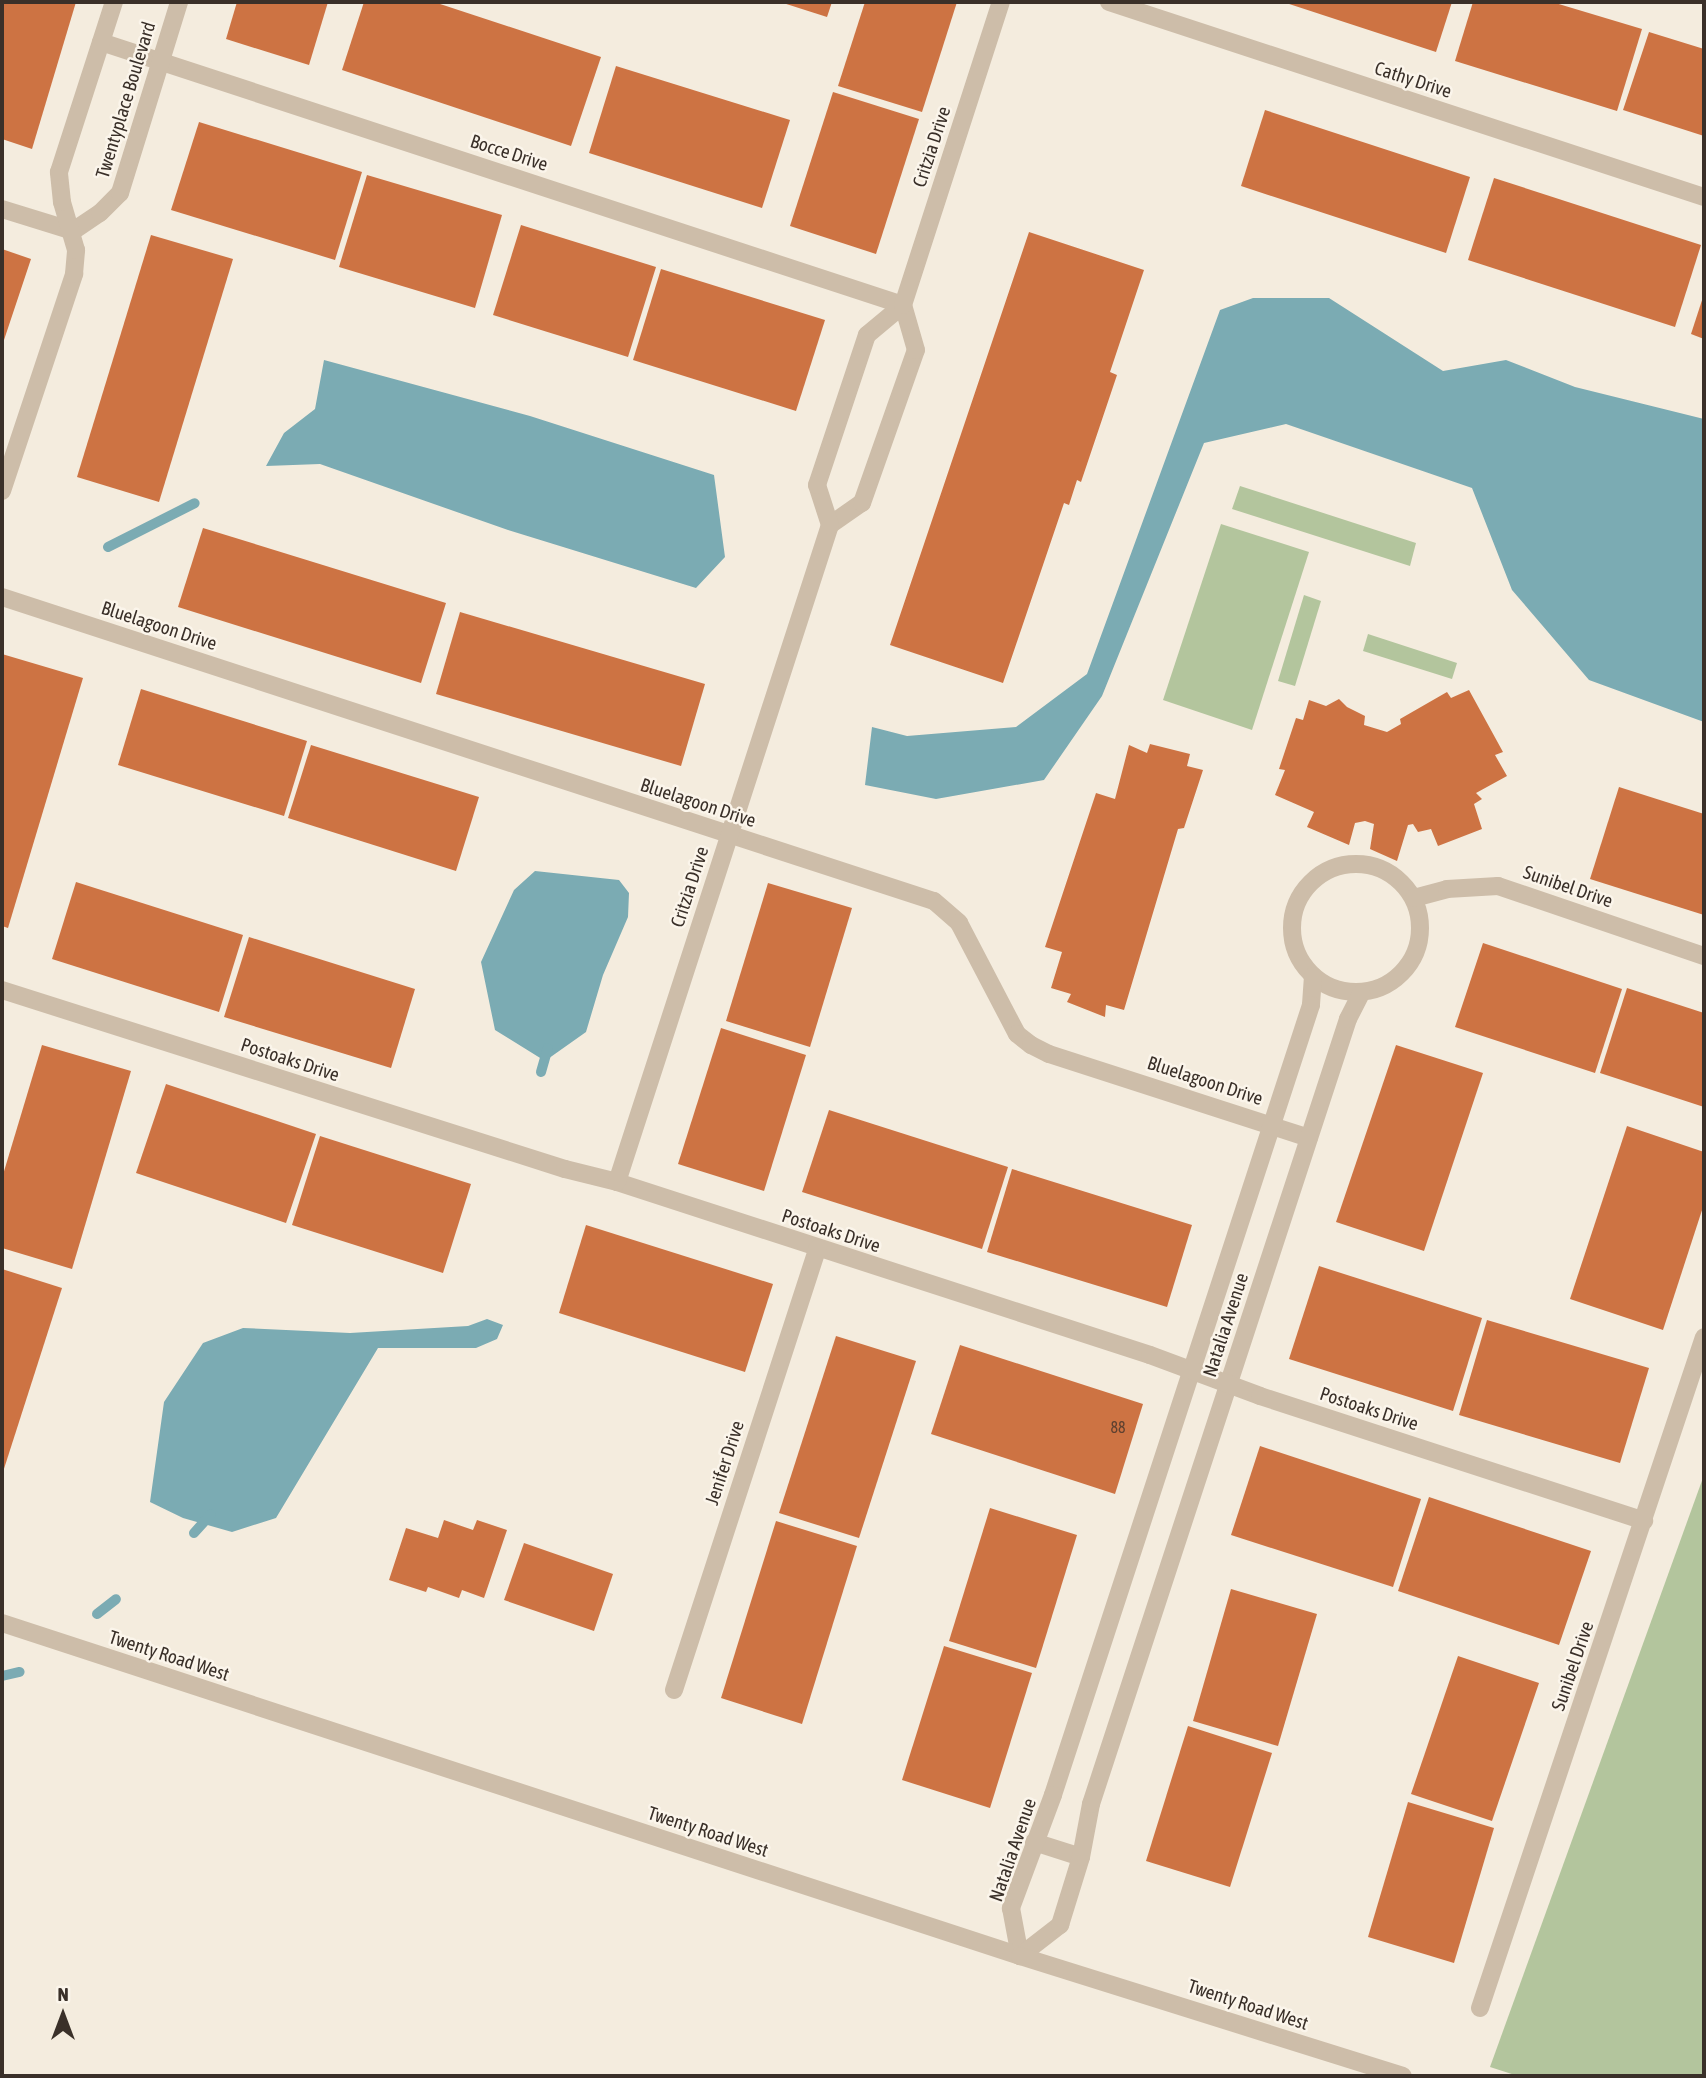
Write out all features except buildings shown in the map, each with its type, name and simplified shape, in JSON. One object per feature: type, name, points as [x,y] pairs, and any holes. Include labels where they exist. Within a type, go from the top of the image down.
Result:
[{"type":"street","points":[[2,491],[74,274],[76,250],[73,231],[62,202],[59,172],[114,2]]},
{"type":"street","name":"Twentyplace Boulevard","points":[[73,231],[100,213],[120,193],[179,2]]},
{"type":"street","name":"Critzia Drive","points":[[903,304],[1001,2]]},
{"type":"street","name":"Cathy Drive","points":[[1109,2],[1704,197]]},
{"type":"street","name":"Bocce Drive","points":[[101,43],[903,304]]},
{"type":"street","points":[[2,209],[73,231]]},
{"type":"street","points":[[903,304],[916,350],[862,503],[830,525],[817,485],[867,335],[903,304]]},
{"type":"street","name":"Critzia Drive","points":[[617,1182],[830,525]]},
{"type":"street","name":"Bluelagoon Drive","points":[[2,597],[933,901],[948,910],[959,923],[1017,1034],[1031,1045],[1049,1054],[1309,1138]]},
{"type":"street","points":[[1345,864],[1365,864],[1394,876],[1414,898],[1421,929],[1413,959],[1391,982],[1361,993],[1344,992],[1313,976],[1300,960],[1293,941],[1292,920],[1298,901],[1309,884],[1325,871],[1345,864]]},
{"type":"street","name":"Sunibel Drive","points":[[1414,898],[1447,889],[1498,886],[1704,956]]},
{"type":"street","name":"Natalia Avenue","points":[[1313,976],[1311,1005],[1190,1370],[1058,1783],[1011,1908],[1020,1956],[1060,1925],[1081,1857],[1091,1804],[1348,1019],[1361,993]]},
{"type":"street","name":"Postoaks Drive","points":[[2,990],[617,1182],[1644,1521]]},
{"type":"street","name":"Jenifer Drive","points":[[674,1690],[817,1249]]},
{"type":"street","name":"Sunibel Drive","points":[[1480,2008],[1704,1337]]},
{"type":"street","name":"Twenty Road West","points":[[2,1623],[1020,1956],[1403,2076]]},
{"type":"street","points":[[1034,1842],[1081,1857]]},
{"type":"green space","points":[[1240,486],[1416,543],[1410,566],[1232,509]]},
{"type":"green space","points":[[1221,524],[1309,552],[1252,730],[1163,700]]},
{"type":"green space","points":[[1304,595],[1321,601],[1295,686],[1278,681]]},
{"type":"green space","points":[[1368,634],[1457,663],[1452,679],[1363,651]]},
{"type":"green space","points":[[1704,1475],[1704,2076],[1518,2076],[1490,2067]]},
{"type":"water","points":[[1253,298],[1329,298],[1443,371],[1506,360],[1575,387],[1704,419],[1704,722],[1589,680],[1512,590],[1472,488],[1286,424],[1204,443],[1102,696],[1044,780],[936,799],[865,785],[872,727],[907,736],[1016,727],[1087,674],[1220,310]]},
{"type":"water","points":[[324,360],[530,416],[714,475],[725,557],[696,588],[508,530],[320,464],[266,466],[284,433],[315,409]]},
{"type":"water","points":[[535,871],[619,880],[629,893],[628,917],[603,975],[586,1032],[545,1061],[495,1030],[481,962],[514,890]]},
{"type":"water","points":[[487,1319],[503,1325],[497,1339],[476,1348],[378,1348],[276,1518],[232,1532],[183,1518],[150,1502],[164,1402],[203,1343],[243,1328],[350,1333],[468,1326]]},
{"type":"waterway","points":[[108,547],[195,503]]},
{"type":"waterway","points":[[541,1072],[548,1048]]},
{"type":"waterway","points":[[194,1533],[211,1514]]},
{"type":"waterway","points":[[97,1614],[116,1599]]},
{"type":"waterway","points":[[2,1676],[20,1672]]}]
